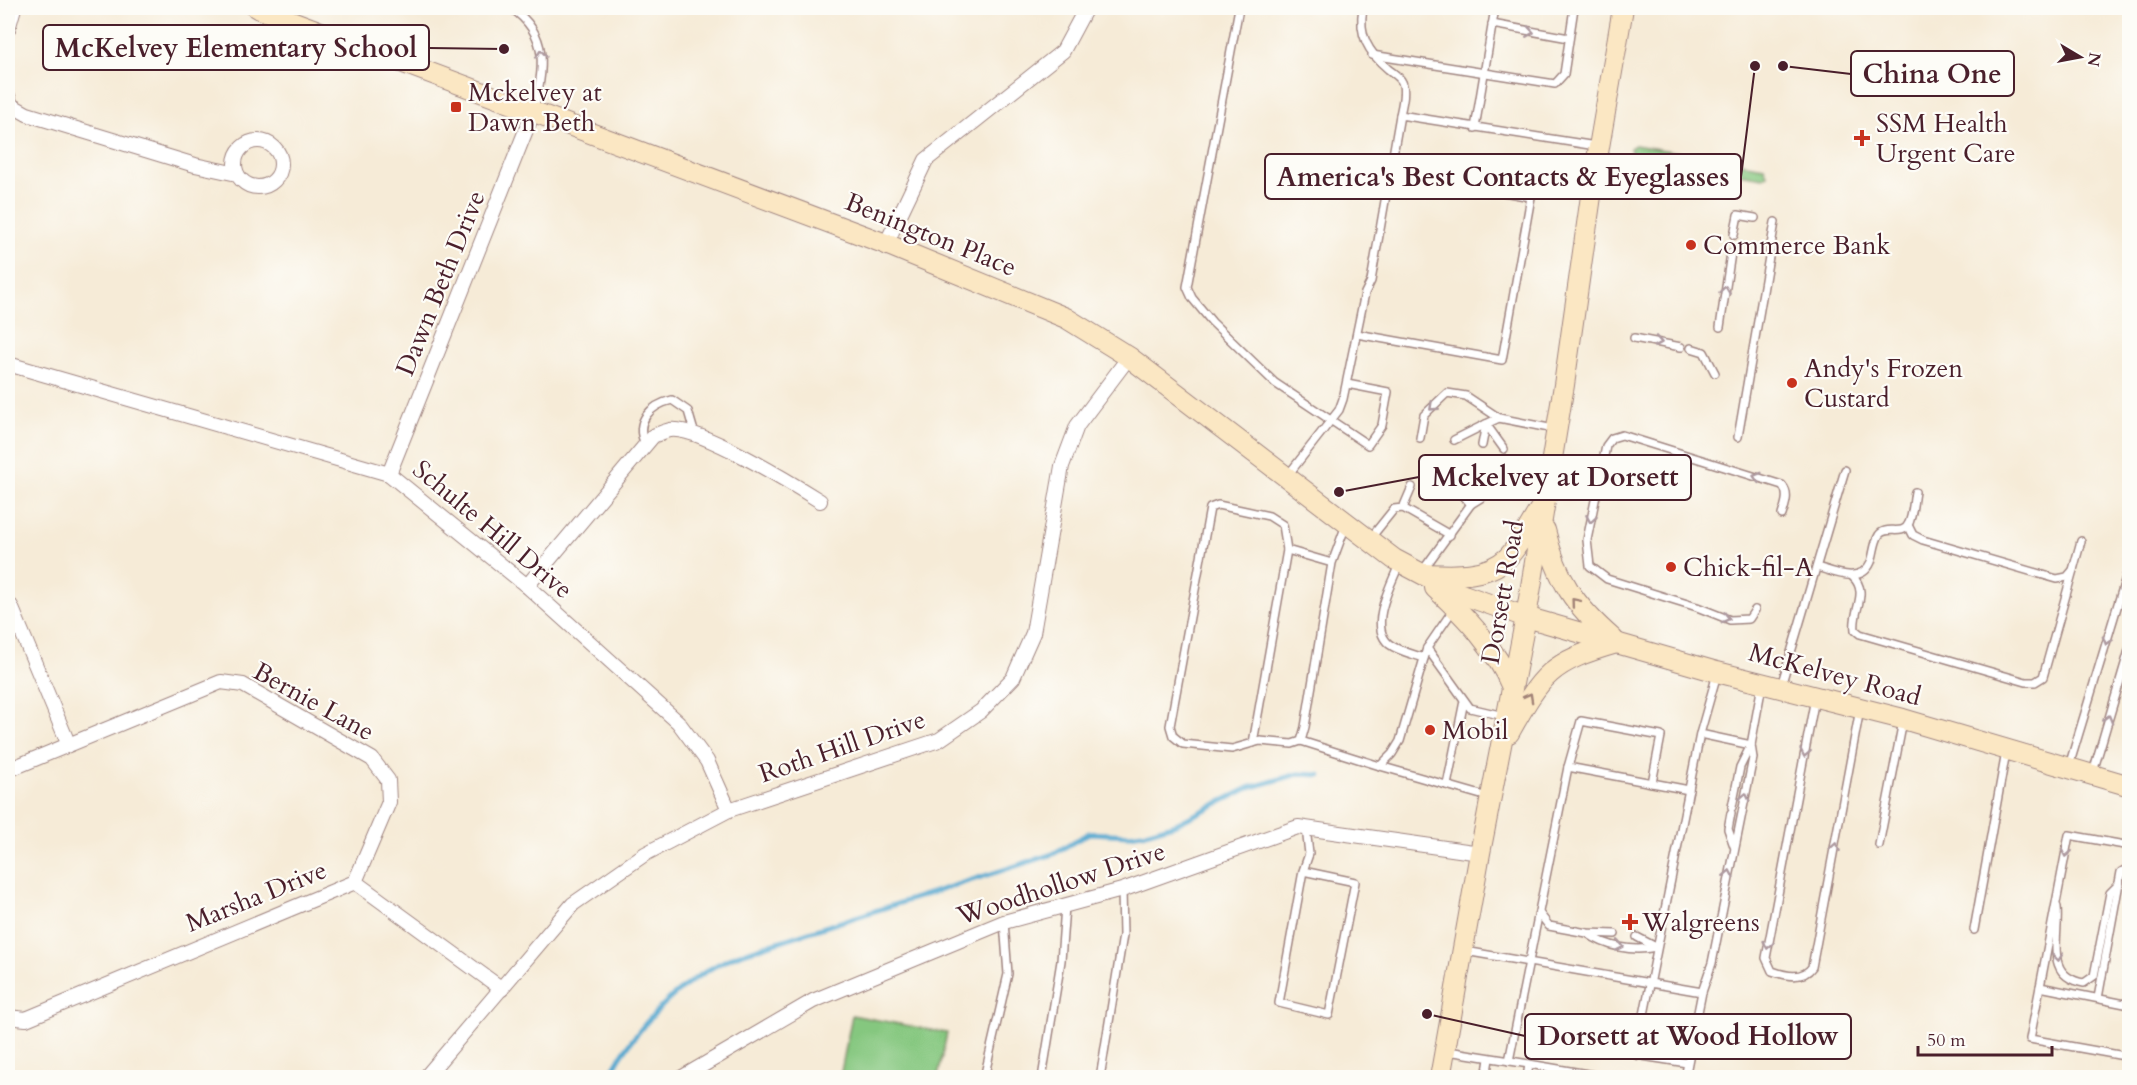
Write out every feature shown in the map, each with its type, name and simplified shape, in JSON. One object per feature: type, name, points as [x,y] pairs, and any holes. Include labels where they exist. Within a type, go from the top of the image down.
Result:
[{"type":"main road","name":"Benington Place","points":[[257,8],[886,244],[1066,318],[1129,357],[1400,563],[1458,593],[1526,617]]},
{"type":"main road","name":"Dorsett Road","points":[[1440,1077],[1480,853],[1526,617],[1557,430],[1599,146],[1623,8]]},
{"type":"main road","points":[[1420,574],[1461,575],[1487,570],[1507,558],[1544,510]]},
{"type":"main road","points":[[1544,510],[1552,560],[1568,594],[1588,618],[1617,643]]},
{"type":"main road","points":[[1420,574],[1455,607],[1501,662],[1512,687]]},
{"type":"main road","name":"McKelvey Road","points":[[1526,617],[1717,672],[1903,719],[2130,786]]},
{"type":"main road","points":[[1500,748],[1535,687],[1559,664],[1582,653],[1617,643]]},
{"type":"street","points":[[8,29],[15,8]]},
{"type":"street","points":[[886,244],[926,160],[1063,51],[1086,8]]},
{"type":"street","points":[[9,103],[27,114],[195,165],[237,174]]},
{"type":"street","name":"Dawn Beth Drive","points":[[389,474],[534,111]]},
{"type":"street","name":"Roth Hill Drive","points":[[425,1077],[573,904],[645,854],[729,810],[939,741],[981,711],[1013,678],[1033,633],[1062,466],[1077,426],[1129,357]]},
{"type":"street","name":"Schulte Hill Drive","points":[[8,364],[389,474],[527,586],[678,722],[707,761],[729,810]]},
{"type":"street","points":[[527,586],[653,436],[672,429],[695,435],[766,466],[820,501]]},
{"type":"street","points":[[11,606],[68,743]]},
{"type":"street","name":"Bernie Lane","points":[[8,770],[68,743],[221,682],[243,685],[372,759],[388,780],[389,802],[355,882]]},
{"type":"street","name":"Woodhollow Drive","points":[[681,1077],[813,1001],[1005,922],[1122,890],[1298,827],[1480,853]]},
{"type":"street","name":"Marsha Drive","points":[[8,1017],[26,1019],[355,882],[501,989]]},
{"type":"lane","points":[[511,8],[522,15],[542,46],[542,71],[534,111]]},
{"type":"lane","points":[[1239,8],[1188,287],[1192,298],[1212,322],[1275,382],[1368,445],[1382,425],[1388,392],[1347,384]]},
{"type":"lane","points":[[1287,477],[1339,410],[1347,384],[1365,293],[1371,281],[1392,172],[1404,87],[1401,80],[1372,55],[1362,35],[1363,8]]},
{"type":"lane","points":[[1475,128],[1495,8]]},
{"type":"lane","points":[[1372,55],[1547,84],[1560,82],[1564,74],[1574,8]]},
{"type":"lane","points":[[1492,24],[1569,38]]},
{"type":"lane","points":[[1400,115],[1599,146]]},
{"type":"lane","points":[[1357,334],[1502,360],[1531,197],[1392,172]]},
{"type":"lane","points":[[1734,235],[1738,214],[1755,218]]},
{"type":"lane","points":[[1738,437],[1775,222]]},
{"type":"lane","points":[[1720,327],[1731,254]]},
{"type":"lane","points":[[1634,339],[1681,346]]},
{"type":"lane","points":[[1690,348],[1704,352],[1714,373]]},
{"type":"lane","points":[[1420,438],[1424,415],[1447,393],[1466,396],[1498,418],[1557,430]]},
{"type":"lane","points":[[646,446],[640,434],[644,418],[656,404],[672,400],[688,411],[695,435]]},
{"type":"lane","points":[[1454,440],[1498,418]]},
{"type":"lane","points":[[1482,445],[1486,424]]},
{"type":"lane","points":[[1486,424],[1504,449]]},
{"type":"lane","points":[[1755,610],[1749,619],[1730,620],[1697,607],[1607,579],[1590,566],[1587,540],[1606,446],[1612,438],[1622,435],[1782,485],[1786,490],[1782,515]]},
{"type":"lane","points":[[1734,848],[1728,829],[1740,767],[1751,745],[1771,685],[1817,567],[1845,470]]},
{"type":"lane","points":[[1447,479],[1471,504]]},
{"type":"lane","points":[[1420,574],[1471,504],[1475,484]]},
{"type":"lane","points":[[1403,508],[1412,487]]},
{"type":"lane","points":[[1471,504],[1497,488]]},
{"type":"lane","points":[[1817,567],[1852,576],[1862,574],[1870,565],[1879,534],[1886,530],[1902,530],[1908,525],[1916,492]]},
{"type":"lane","points":[[1253,743],[1287,550],[1283,525],[1269,516],[1218,505],[1210,508],[1170,726],[1173,736],[1183,744],[1232,749],[1253,743],[1260,741],[1293,744],[1300,741],[1491,797]]},
{"type":"lane","points":[[1369,540],[1394,509],[1403,508],[1450,535]]},
{"type":"lane","points":[[1300,741],[1305,727],[1332,563],[1347,523]]},
{"type":"lane","points":[[1908,525],[1913,535],[1923,540],[2057,579],[2067,577],[2073,570]]},
{"type":"lane","points":[[1852,576],[1859,583],[1862,593],[1854,621],[1855,630],[1860,634],[2026,682],[2035,682],[2043,677],[2081,541]]},
{"type":"lane","points":[[1287,550],[1332,563]]},
{"type":"lane","points":[[1400,563],[1385,596],[1380,624],[1382,636],[1389,644],[1424,658]]},
{"type":"lane","points":[[2069,768],[2130,564]]},
{"type":"lane","points":[[1380,766],[1392,754],[1400,741],[1427,648],[1455,607]]},
{"type":"lane","points":[[2092,775],[2130,647]]},
{"type":"lane","points":[[1427,648],[1464,701],[1474,710],[1507,716]]},
{"type":"lane","points":[[1687,1063],[1636,1055],[1700,734],[1712,700],[1717,672]]},
{"type":"lane","points":[[1816,696],[1766,958],[1772,971],[1781,974],[1800,976],[1808,973],[1814,961],[1860,707]]},
{"type":"lane","points":[[1447,785],[1464,701]]},
{"type":"lane","points":[[1879,844],[1903,719]]},
{"type":"lane","points":[[1509,1061],[1568,767],[1581,722],[1661,736],[1652,783]]},
{"type":"lane","points":[[1700,734],[1751,745]]},
{"type":"lane","points":[[1684,1077],[1702,992],[1712,963],[1753,758],[1751,745]]},
{"type":"lane","points":[[1974,930],[2007,749]]},
{"type":"lane","points":[[1568,767],[1689,790]]},
{"type":"lane","points":[[1303,871],[1355,882],[1329,1015],[1279,1003],[1303,871],[1309,854],[1306,828]]},
{"type":"lane","points":[[2130,846],[2069,835],[2030,1039],[2130,1058]]},
{"type":"lane","points":[[2098,998],[2121,872],[2130,867]]},
{"type":"lane","points":[[2057,899],[2059,923],[2056,954],[2060,972],[2070,980],[2084,983],[2094,976],[2109,893],[2118,885]]},
{"type":"lane","points":[[1100,1077],[1123,935],[1122,890]]},
{"type":"lane","points":[[1042,1077],[1061,961],[1065,906]]},
{"type":"lane","points":[[1539,913],[1549,926],[1587,933],[1615,934]]},
{"type":"lane","points":[[984,1077],[1008,974],[1005,922]]},
{"type":"lane","points":[[1587,933],[1600,942],[1642,950],[1656,947]]},
{"type":"lane","points":[[1637,937],[1656,947]]},
{"type":"lane","points":[[1463,951],[1702,992]]},
{"type":"lane","points":[[2040,987],[2130,1005]]},
{"type":"lane","points":[[1445,1050],[1610,1077]]},
{"type":"lane","points":[[1486,1077],[1489,1059]]},
{"type":"lane","points":[[1527,1077],[1529,1064]]},
{"type":"green space","points":[[1635,145],[1764,167],[1767,175],[1763,178],[1632,156],[1630,148]]},
{"type":"green space","points":[[852,1015],[947,1033],[938,1077],[840,1077]]},
{"type":"waterway","points":[[608,1078],[633,1039],[663,1005],[698,977],[737,955],[1053,854],[1089,833],[1129,835],[1149,832],[1176,824],[1249,788],[1298,774],[1320,775]]},
{"type":"place","name":"McKelvey Elementary School","points":[[504,49]]},
{"type":"place","name":"America's Best Contacts & Eyeglasses","points":[[1755,66]]},
{"type":"place","name":"China One","points":[[1783,66]]},
{"type":"place","name":"Mckelvey at Dawn Beth","points":[[456,107]]},
{"type":"place","name":"SSM Health Urgent Care","points":[[1862,138]]},
{"type":"place","name":"Commerce Bank","points":[[1691,245]]},
{"type":"place","name":"Andy's Frozen Custard","points":[[1792,383]]},
{"type":"place","name":"Mckelvey at Dorsett","points":[[1339,492]]},
{"type":"place","name":"Chick-fil-A","points":[[1671,567]]},
{"type":"place","name":"Mobil","points":[[1430,730]]},
{"type":"place","name":"Walgreens","points":[[1630,922]]},
{"type":"place","name":"Dorsett at Wood Hollow","points":[[1427,1014]]}]
